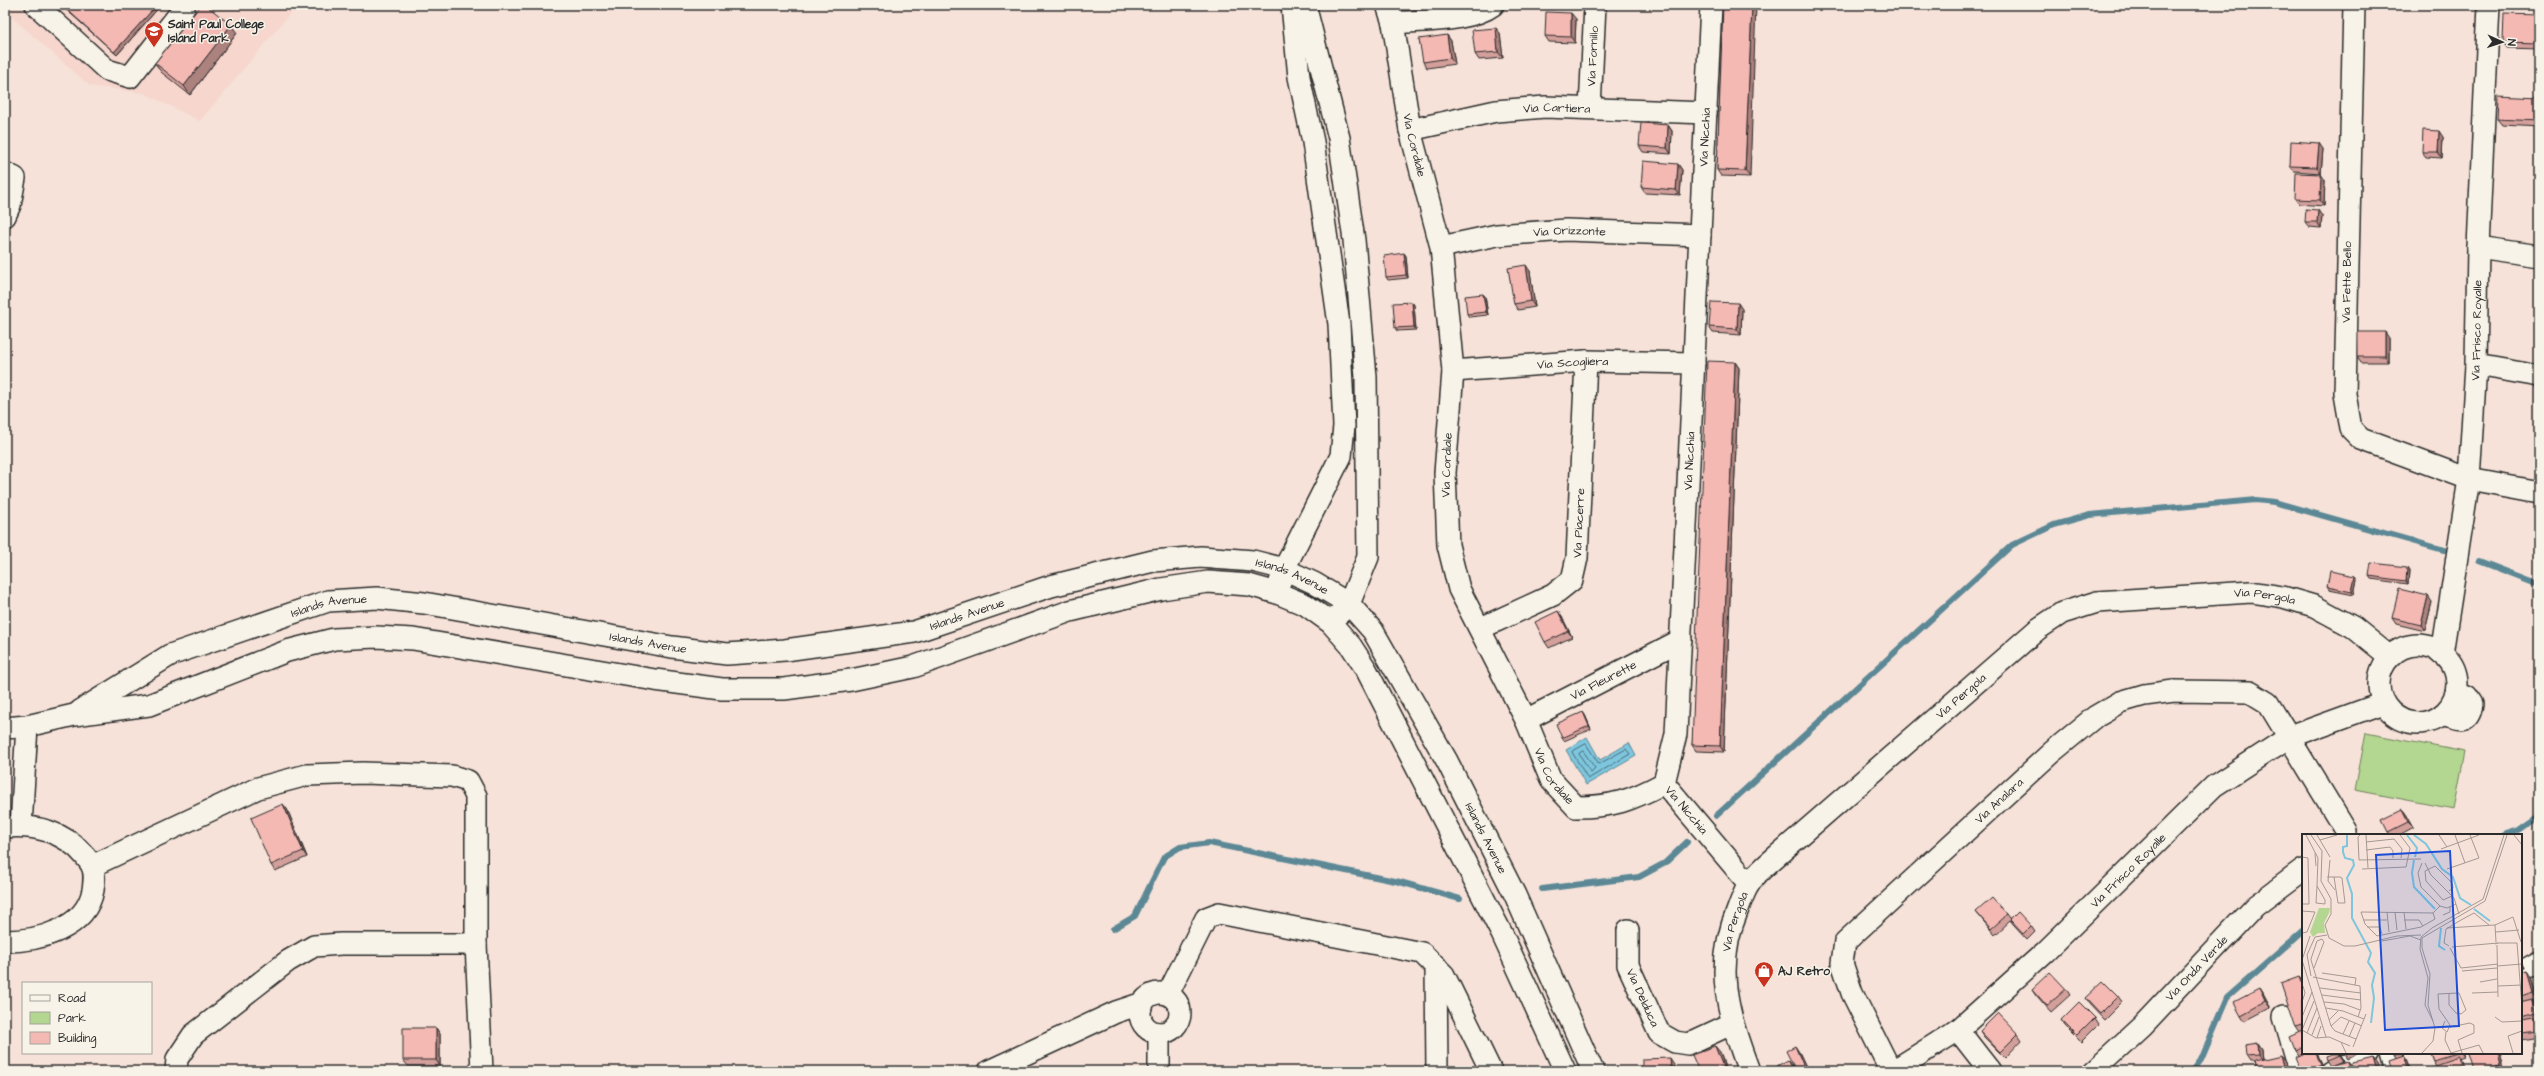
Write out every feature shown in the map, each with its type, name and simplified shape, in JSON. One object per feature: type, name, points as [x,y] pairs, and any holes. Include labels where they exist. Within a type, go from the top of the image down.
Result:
[{"type":"street","points":[[36,5],[107,70],[130,77],[184,8]]},
{"type":"street","points":[[1277,593],[1284,569],[1341,456],[1344,426],[1339,324],[1314,149],[1299,77],[1292,5]]},
{"type":"street","points":[[1305,5],[1339,138],[1354,240],[1366,362],[1368,557],[1349,604],[1331,623]]},
{"type":"street","points":[[1390,14],[1468,16],[1485,11],[1493,5]]},
{"type":"street","name":"Via Fornillo","points":[[1590,108],[1595,5]]},
{"type":"street","name":"Via Nicchia","points":[[1711,5],[1676,734],[1664,783],[1749,884]]},
{"type":"street","name":"Via Fette Bello","points":[[2354,5],[2345,386],[2348,417],[2351,429],[2361,439],[2469,479],[2539,492]]},
{"type":"street","name":"Via Frisco Royalle","points":[[2442,654],[2469,479],[2476,365],[2478,247],[2489,5]]},
{"type":"street","name":"Via Cordiale","points":[[1390,14],[1410,130],[1441,247],[1453,371],[1445,473],[1448,545],[1459,589],[1481,628],[1526,720],[1551,780],[1576,807],[1604,807],[1637,798],[1664,783]]},
{"type":"street","name":"Via Cartiera","points":[[1410,130],[1496,111],[1590,108],[1706,113]]},
{"type":"street","points":[[5,173],[15,178],[10,205],[5,216]]},
{"type":"street","name":"Via Orizzonte","points":[[1441,247],[1497,235],[1566,230],[1700,235]]},
{"type":"street","points":[[2478,247],[2539,256]]},
{"type":"street","name":"Via Scogliera","points":[[1453,371],[1586,361],[1694,363]]},
{"type":"street","name":"Via Piacerre","points":[[1481,628],[1553,595],[1572,580],[1577,558],[1586,361]]},
{"type":"street","points":[[2476,365],[2539,376]]},
{"type":"street","points":[[1341,456],[1367,457]]},
{"type":"street","name":"Islands Avenue","points":[[74,715],[170,655],[328,601],[377,598],[424,603],[664,646],[727,654],[839,644],[914,632],[1051,586],[1153,561],[1201,557],[1253,562],[1284,569],[1314,583],[1349,604],[1373,631],[1447,761],[1515,895],[1593,1071]]},
{"type":"street","name":"Islands Avenue","points":[[5,728],[27,726],[74,715],[149,705],[287,651],[334,639],[376,637],[413,639],[655,680],[722,689],[784,690],[851,680],[913,667],[1070,611],[1161,589],[1208,582],[1248,585],[1277,593],[1306,605],[1331,623],[1351,646],[1366,669],[1502,934],[1565,1071]]},
{"type":"street","name":"Via Pergola","points":[[1749,1071],[1731,1024],[1724,982],[1725,955],[1731,925],[1749,884],[1785,849],[2020,645],[2062,613],[2097,602],[2252,592],[2283,596],[2314,606],[2353,627],[2390,657]]},
{"type":"street","name":"Via Fleurette","points":[[1526,720],[1681,640]]},
{"type":"street","points":[[2421,645],[2432,648],[2442,654],[2454,671],[2456,692],[2448,708],[2442,715],[2432,721],[2410,723],[2399,719],[2383,703],[2379,691],[2379,679],[2383,667],[2390,657],[2400,650],[2421,645]]},
{"type":"street","name":"Via Analara","points":[[1892,1071],[1852,993],[1842,963],[1845,942],[2052,752],[2096,716],[2120,702],[2144,695],[2174,691],[2250,692],[2268,703],[2289,737]]},
{"type":"street","name":"Via Frisco Royalle","points":[[1892,1071],[1958,1030],[2045,952],[2214,786],[2289,737],[2383,703]]},
{"type":"street","points":[[5,941],[44,936],[74,922],[92,899],[94,885],[92,866],[77,847],[61,837],[42,829],[13,826],[27,726]]},
{"type":"street","points":[[2289,737],[2346,831],[2345,834]]},
{"type":"street","points":[[92,866],[258,788],[307,775],[362,773],[452,776],[468,781],[476,796],[476,944],[482,1071]]},
{"type":"street","name":"Via Onda Verde","points":[[2092,1071],[2142,1026],[2255,906],[2302,871]]},
{"type":"street","points":[[1168,994],[1206,918],[1219,913],[1422,953],[1436,965],[1444,975],[1491,1071]]},
{"type":"street","name":"Via Delduca","points":[[1628,930],[1628,965],[1659,1033],[1675,1042],[1688,1044],[1731,1024]]},
{"type":"street","points":[[176,1071],[177,1059],[193,1034],[288,961],[314,946],[341,944],[476,944]]},
{"type":"street","points":[[2522,970],[2539,961]]},
{"type":"street","points":[[1436,965],[1437,1071]]},
{"type":"street","points":[[1159,992],[1168,994],[1179,1006],[1179,1022],[1167,1032],[1159,1033],[1149,1030],[1143,1023],[1140,1013],[1143,1003],[1149,996],[1159,992]]},
{"type":"street","points":[[989,1071],[1116,1012],[1143,1003]]},
{"type":"street","points":[[2284,1016],[2300,1071]]},
{"type":"street","points":[[1958,1030],[1990,1071]]},
{"type":"street","points":[[1159,1033],[1159,1071]]},
{"type":"street","points":[[2333,1071],[2365,1054]]},
{"type":"street","points":[[2390,1054],[2395,1071]]},
{"type":"shaded area","name":"Saint Paul College Island Park","points":[[5,5],[297,5],[200,121],[144,93],[90,86],[5,11]]},
{"type":"green space","points":[[2366,733],[2465,752],[2454,809],[2355,790]]},
{"type":"water","points":[[1587,737],[1600,760],[1629,743],[1636,756],[1586,785],[1566,750]]},
{"type":"building","points":[[62,5],[157,5],[114,52]]},
{"type":"building","points":[[201,5],[206,5],[231,25],[184,86],[155,63]]},
{"type":"building","points":[[1723,5],[1752,5],[1745,171],[1717,170]]},
{"type":"building","points":[[1546,12],[1571,13],[1571,37],[1545,36]]},
{"type":"building","points":[[2504,14],[2539,15],[2539,43],[2503,42]]},
{"type":"building","points":[[1496,28],[1498,52],[1475,54],[1472,30]]},
{"type":"building","points":[[1447,35],[1450,58],[1423,62],[1419,39]]},
{"type":"building","points":[[2498,96],[2539,98],[2539,121],[2497,119]]},
{"type":"building","points":[[1641,123],[1668,125],[1667,148],[1639,146]]},
{"type":"building","points":[[2423,130],[2439,131],[2438,152],[2422,152]]},
{"type":"building","points":[[2291,141],[2319,143],[2317,167],[2290,166]]},
{"type":"building","points":[[1643,161],[1678,164],[1676,190],[1641,187]]},
{"type":"building","points":[[2296,173],[2321,174],[2320,200],[2295,199]]},
{"type":"building","points":[[2306,209],[2318,210],[2317,222],[2305,222]]},
{"type":"building","points":[[1404,253],[1406,275],[1386,277],[1384,256]]},
{"type":"building","points":[[1526,265],[1531,301],[1514,304],[1508,268]]},
{"type":"building","points":[[1483,294],[1486,312],[1467,314],[1465,296]]},
{"type":"building","points":[[1412,302],[1414,327],[1395,328],[1393,303]]},
{"type":"building","points":[[1711,302],[1738,303],[1737,329],[1709,327]]},
{"type":"building","points":[[2357,332],[2385,332],[2385,356],[2357,356]]},
{"type":"building","points":[[1707,361],[1735,362],[1720,746],[1692,745]]},
{"type":"building","points":[[2371,563],[2407,567],[2406,581],[2369,576]]},
{"type":"building","points":[[2330,571],[2355,576],[2352,592],[2327,587]]},
{"type":"building","points":[[2399,589],[2428,596],[2421,625],[2392,618]]},
{"type":"building","points":[[1558,611],[1568,631],[1545,642],[1535,622]]},
{"type":"building","points":[[1583,712],[1589,726],[1562,738],[1556,724]]},
{"type":"building","points":[[283,804],[303,851],[271,865],[251,818]]},
{"type":"building","points":[[2402,810],[2408,822],[2388,832],[2382,820]]},
{"type":"building","points":[[1992,898],[2007,915],[1991,929],[1976,912]]},
{"type":"building","points":[[2018,912],[2031,926],[2023,934],[2010,920]]},
{"type":"building","points":[[2527,971],[2533,992],[2522,996],[2522,973]]},
{"type":"building","points":[[2050,972],[2066,989],[2047,1006],[2032,989]]},
{"type":"building","points":[[2300,976],[2302,981],[2302,1026],[2296,1028],[2281,983]]},
{"type":"building","points":[[2103,981],[2118,996],[2100,1014],[2085,998]]},
{"type":"building","points":[[2259,989],[2265,1002],[2241,1015],[2234,1002]]},
{"type":"building","points":[[2533,999],[2536,1013],[2522,1017],[2522,1002]]},
{"type":"building","points":[[2079,1002],[2095,1018],[2077,1036],[2061,1020]]},
{"type":"building","points":[[1998,1013],[2018,1034],[2000,1052],[1980,1031]]},
{"type":"building","points":[[2534,1018],[2536,1031],[2522,1033],[2522,1020]]},
{"type":"building","points":[[403,1028],[436,1028],[436,1060],[403,1060]]},
{"type":"building","points":[[2302,1032],[2302,1048],[2295,1051],[2290,1038]]},
{"type":"building","points":[[2258,1043],[2259,1055],[2246,1056],[2245,1045]]},
{"type":"building","points":[[1715,1046],[1723,1067],[1714,1071],[1693,1071],[1698,1069],[1692,1055]]},
{"type":"building","points":[[1795,1046],[1804,1067],[1796,1071],[1786,1051]]},
{"type":"building","points":[[2303,1054],[2318,1054],[2323,1063],[2306,1071],[2302,1071],[2296,1057]]},
{"type":"building","points":[[2331,1054],[2341,1054],[2329,1059],[2328,1055]]},
{"type":"building","points":[[2430,1054],[2458,1054],[2433,1061]]},
{"type":"building","points":[[2499,1054],[2502,1065],[2475,1071],[2470,1055]]},
{"type":"building","points":[[2281,1055],[2285,1070],[2257,1071],[2255,1061]]},
{"type":"building","points":[[2403,1056],[2408,1071],[2391,1071],[2388,1061]]},
{"type":"building","points":[[2373,1057],[2377,1071],[2356,1071],[2354,1062]]},
{"type":"building","points":[[1670,1058],[1671,1071],[1642,1071],[1642,1059]]},
{"type":"building","points":[[2459,1058],[2462,1071],[2428,1071],[2427,1069]]},
{"type":"building","points":[[1788,1060],[1794,1071],[1779,1071],[1777,1066]]},
{"type":"building","points":[[2349,1060],[2352,1071],[2330,1071],[2329,1066]]},
{"type":"waterway","points":[[1716,816],[2012,545],[2054,525],[2090,515],[2256,500],[2274,502],[2444,550]]},
{"type":"waterway","points":[[2479,561],[2539,584]]},
{"type":"waterway","points":[[2506,834],[2519,830],[2539,816]]},
{"type":"waterway","points":[[1542,889],[1639,877],[1665,863],[1687,842]]},
{"type":"waterway","points":[[1113,929],[1135,916],[1164,857],[1180,847],[1209,843],[1400,882],[1460,899]]},
{"type":"waterway","points":[[2192,1071],[2201,1059],[2227,998],[2302,932]]},
{"type":"place","name":"Saint Paul College Island Park","points":[[154,48]]},
{"type":"place","name":"AJ Retro","points":[[1764,988]]}]
